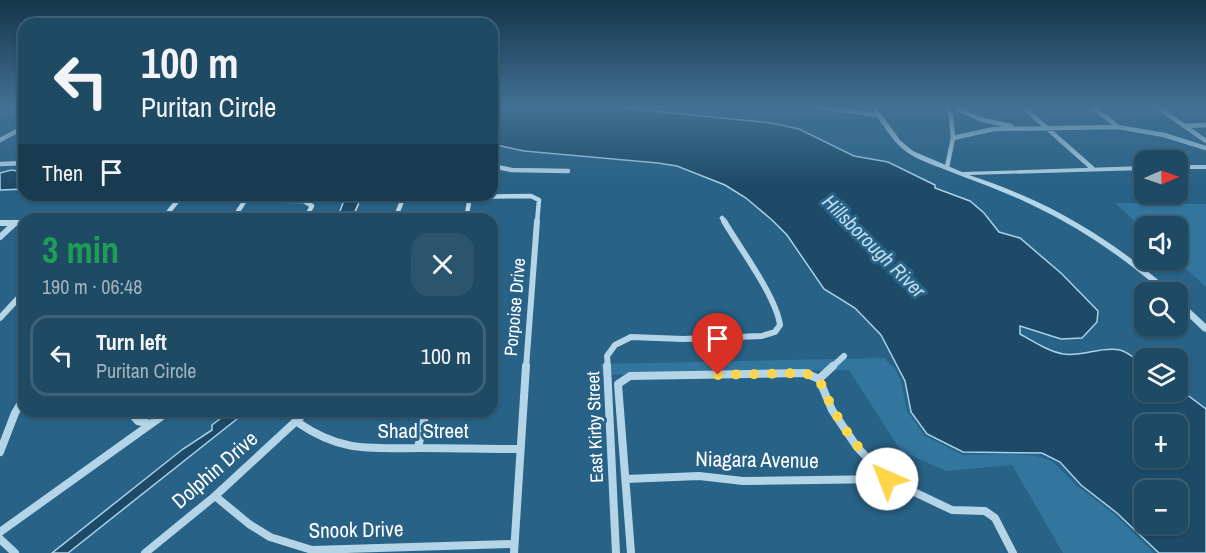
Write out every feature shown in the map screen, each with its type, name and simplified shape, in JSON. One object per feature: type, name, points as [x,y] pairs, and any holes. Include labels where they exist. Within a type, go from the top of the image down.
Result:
[{"type":"street","points":[[0,140],[14,133]]},
{"type":"street","points":[[892,133],[911,152],[1033,203],[1074,223],[1110,246],[1155,282]]},
{"type":"street","points":[[947,167],[953,133]]},
{"type":"street","points":[[953,138],[977,133]]},
{"type":"street","points":[[1052,133],[1092,168]]},
{"type":"street","points":[[1151,133],[1206,148]]},
{"type":"street","points":[[0,166],[18,164]]},
{"type":"street","points":[[1188,167],[1206,166]]},
{"type":"street","points":[[498,167],[512,170],[568,171]]},
{"type":"street","points":[[963,173],[1134,168]]},
{"type":"street","name":"Porpoise Drive","points":[[498,197],[531,196],[539,200],[519,449],[514,548]]},
{"type":"street","points":[[168,213],[178,201],[304,201],[312,206],[308,213]]},
{"type":"street","points":[[237,213],[244,202]]},
{"type":"street","name":"East Kirby Street","points":[[616,553],[607,356],[615,345],[631,338],[762,336],[775,332],[780,325],[779,318],[763,286],[722,218]]},
{"type":"street","points":[[0,223],[15,223]]},
{"type":"street","points":[[0,237],[15,223]]},
{"type":"street","points":[[0,318],[18,298]]},
{"type":"street","points":[[1188,312],[1206,329]]},
{"type":"street","points":[[819,379],[844,356]]},
{"type":"street","points":[[632,553],[618,384],[630,376],[805,373],[819,379],[832,410],[857,447],[887,479],[952,510],[985,511],[995,518],[1013,553]]},
{"type":"street","points":[[0,452],[18,408]]},
{"type":"street","points":[[134,417],[138,421],[150,424]]},
{"type":"street","points":[[0,532],[160,417]]},
{"type":"street","name":"Dolphin Drive","points":[[145,553],[214,496],[302,417]]},
{"type":"street","points":[[418,448],[425,417]]},
{"type":"street","name":"Shad Street","points":[[297,422],[316,435],[349,447],[389,450],[519,449]]},
{"type":"street","name":"Niagara Avenue","points":[[626,479],[699,476],[742,481],[887,479]]},
{"type":"street","name":"Snook Drive","points":[[214,496],[261,534],[287,546],[312,550],[514,548]]},
{"type":"street","points":[[0,539],[15,553]]},
{"type":"shaded area","points":[[1115,203],[1206,204],[1206,287],[1187,270],[1188,216],[1134,216],[1134,221]]},
{"type":"shaded area","points":[[886,358],[901,381],[907,411],[925,436],[963,455],[1013,454],[1036,456],[1052,461],[1077,486],[1114,514],[1154,553],[1063,553],[1012,465],[946,471],[901,451],[849,370],[601,375],[601,364]]},
{"type":"water","name":"Hillsborough River","points":[[498,133],[807,133],[854,156],[888,162],[935,185],[935,188],[970,201],[984,213],[999,232],[1020,238],[1062,274],[1098,311],[1097,322],[1082,338],[1061,339],[1020,326],[1020,334],[1063,354],[1070,355],[1106,349],[1123,351],[1134,358],[1134,402],[1188,402],[1188,396],[1206,409],[1206,553],[1159,553],[1139,534],[1188,534],[1188,480],[1134,480],[1134,529],[1081,485],[1060,462],[1042,453],[963,452],[927,434],[911,412],[905,381],[881,335],[855,308],[824,289],[787,235],[746,198],[725,185],[677,166],[524,151],[498,145]]},
{"type":"water","points":[[11,170],[18,171],[18,189],[0,190],[0,173]]},
{"type":"water","points":[[344,201],[360,201],[354,213],[339,213]]},
{"type":"water","points":[[222,417],[239,417],[68,553],[52,553],[183,449],[212,430],[212,425]]},
{"type":"waterway","points":[[355,213],[358,205]]},
{"type":"route","points":[[718,375],[805,373],[819,379],[832,410],[857,447],[887,479]]}]
